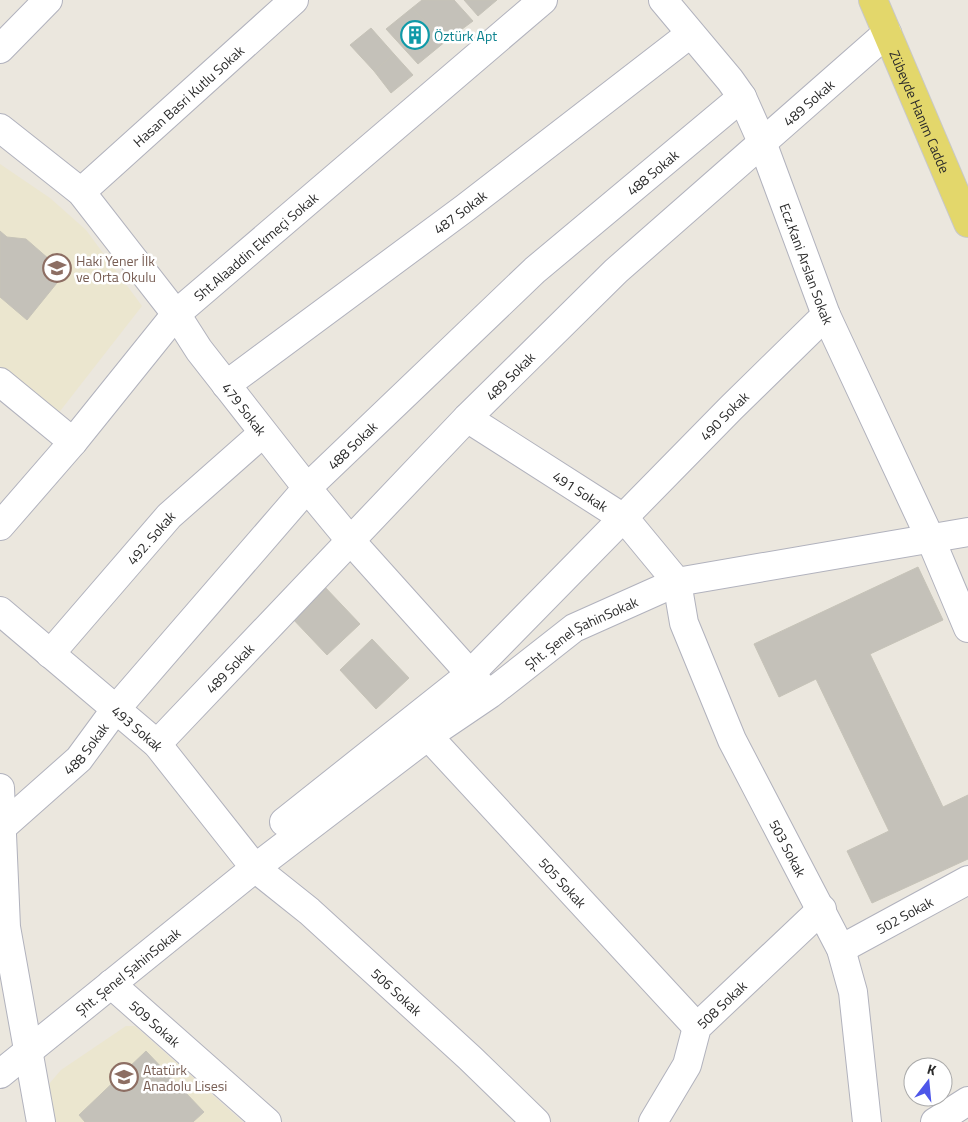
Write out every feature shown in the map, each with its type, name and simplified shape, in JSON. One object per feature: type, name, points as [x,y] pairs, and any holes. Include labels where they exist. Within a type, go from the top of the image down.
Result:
[{"type":"main road","name":"Zübeyde Hanım Cadde","points":[[873,0],[968,223]]},
{"type":"street","name":"Hasan Basri Kutlu Sokak","points":[[81,192],[294,0]]},
{"type":"street","name":"Sht.Alaaddin Ekmeçi Sokak","points":[[0,526],[73,442],[176,314],[543,0]]},
{"type":"street","name":"Ecz.Kani Arslan Sokak","points":[[663,0],[742,97],[762,142],[826,315],[931,540],[968,628]]},
{"type":"street","points":[[0,50],[37,4]]},
{"type":"street","name":"489 Sokak","points":[[157,744],[467,418],[616,270],[887,33]]},
{"type":"street","name":"487 Sokak","points":[[226,385],[465,208],[690,34]]},
{"type":"street","name":"488 Sokak","points":[[1,828],[79,759],[115,710],[307,488],[535,270],[742,97]]},
{"type":"street","name":"479 Sokak","points":[[0,128],[81,192],[176,314],[198,350],[307,488],[350,540],[470,675],[490,694]]},
{"type":"street","name":"490 Sokak","points":[[625,519],[731,408],[826,315]]},
{"type":"street","points":[[0,382],[73,442]]},
{"type":"street","name":"491 Sokak","points":[[467,418],[625,519],[677,582]]},
{"type":"street","name":"492. Sokak","points":[[50,654],[169,516],[263,433]]},
{"type":"street","name":"Şht. Şenel ŞahinSokak","points":[[255,868],[282,824],[470,675],[625,519]]},
{"type":"street","name":"Şht. Şenel ŞahinSokak","points":[[0,1074],[255,868],[428,736],[490,694],[574,628],[677,582],[724,572],[931,540],[968,532]]},
{"type":"street","name":"503 Sokak","points":[[677,582],[684,624],[732,740],[822,909],[841,949],[852,992],[867,1122]]},
{"type":"street","name":"493 Sokak","points":[[0,611],[157,744],[255,868]]},
{"type":"street","name":"505 Sokak","points":[[428,736],[697,1027]]},
{"type":"street","points":[[0,788],[6,927],[42,1122]]},
{"type":"street","name":"506 Sokak","points":[[255,868],[309,911],[470,1058],[536,1122]]},
{"type":"street","name":"502 Sokak","points":[[841,949],[968,880]]},
{"type":"street","name":"508 Sokak","points":[[654,1122],[687,1064],[697,1027],[822,909]]},
{"type":"street","name":"509 Sokak","points":[[110,984],[267,1122]]},
{"type":"street","points":[[935,1122],[968,1101]]},
{"type":"shaded area","name":"Haki Yener İlk ve Orta Okulu","points":[[0,164],[50,198],[86,230],[142,306],[57,415],[0,367]]},
{"type":"shaded area","name":"Atatürk Anadolu Lisesi","points":[[126,1026],[135,1026],[243,1122],[52,1122],[49,1084],[61,1070]]},
{"type":"building","points":[[422,0],[454,0],[473,21],[446,41],[412,8]]},
{"type":"building","points":[[464,0],[497,0],[478,16]]},
{"type":"building","name":"Öztürk Apt","points":[[412,8],[446,41],[418,64],[386,29]]},
{"type":"building","points":[[371,28],[394,54],[374,71],[350,45]]},
{"type":"building","points":[[394,54],[413,75],[391,93],[374,71]]},
{"type":"building","points":[[0,231],[7,237],[26,239],[65,273],[27,320],[0,297]]},
{"type":"building","points":[[918,567],[943,620],[870,654],[943,807],[968,795],[968,859],[872,903],[847,851],[889,831],[816,679],[779,697],[754,644]]},
{"type":"building","points":[[323,585],[360,624],[327,655],[290,616]]},
{"type":"building","points":[[372,639],[409,678],[376,709],[340,670]]},
{"type":"building","points":[[146,1051],[204,1112],[193,1122],[85,1122],[79,1115]]},
{"type":"place","name":"Öztürk Apt","points":[[415,35]]},
{"type":"place","name":"Haki Yener İlk ve Orta Okulu","points":[[57,268]]},
{"type":"place","name":"Atatürk Anadolu Lisesi","points":[[124,1077]]}]
